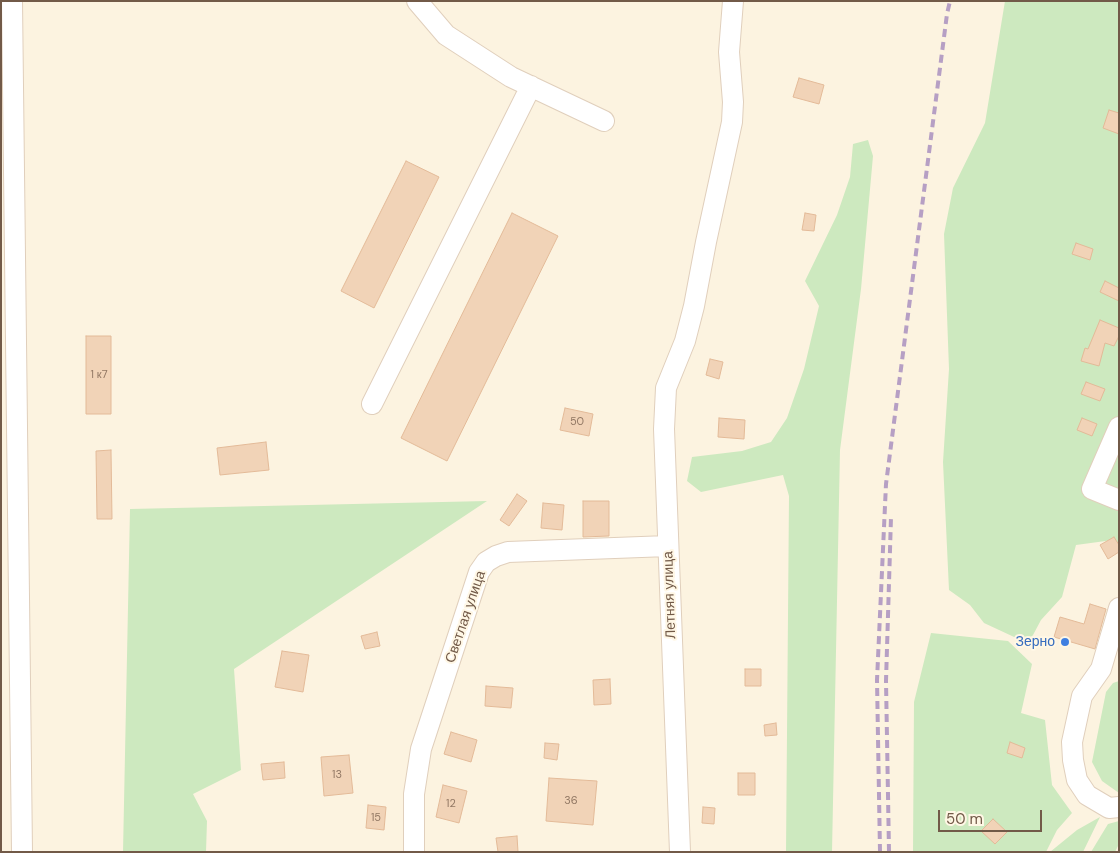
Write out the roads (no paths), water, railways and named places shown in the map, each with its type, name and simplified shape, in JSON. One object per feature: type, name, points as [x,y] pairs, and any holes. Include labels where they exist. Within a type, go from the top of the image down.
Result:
[{"type":"street","points":[[12,1],[22,852]]},
{"type":"street","points":[[417,1],[446,35],[511,77],[604,121]]},
{"type":"street","name":"Летняя улица","points":[[680,852],[664,429],[666,388],[685,341],[694,306],[732,122],[733,102],[729,52],[733,1]]},
{"type":"street","points":[[372,404],[531,86]]},
{"type":"street","points":[[1119,427],[1092,489],[1119,500]]},
{"type":"street","name":"Светлая улица","points":[[414,852],[414,794],[421,750],[479,572],[486,562],[508,552],[668,546]]},
{"type":"street","points":[[1119,608],[1101,669],[1082,696],[1072,742],[1077,780],[1087,795],[1108,808],[1119,807]]},
{"type":"railway","points":[[880,852],[877,680],[886,484],[950,1]]},
{"type":"railway","points":[[889,852],[886,681],[891,517]]},
{"type":"place","name":"Зерно","points":[[1065,642]]}]
